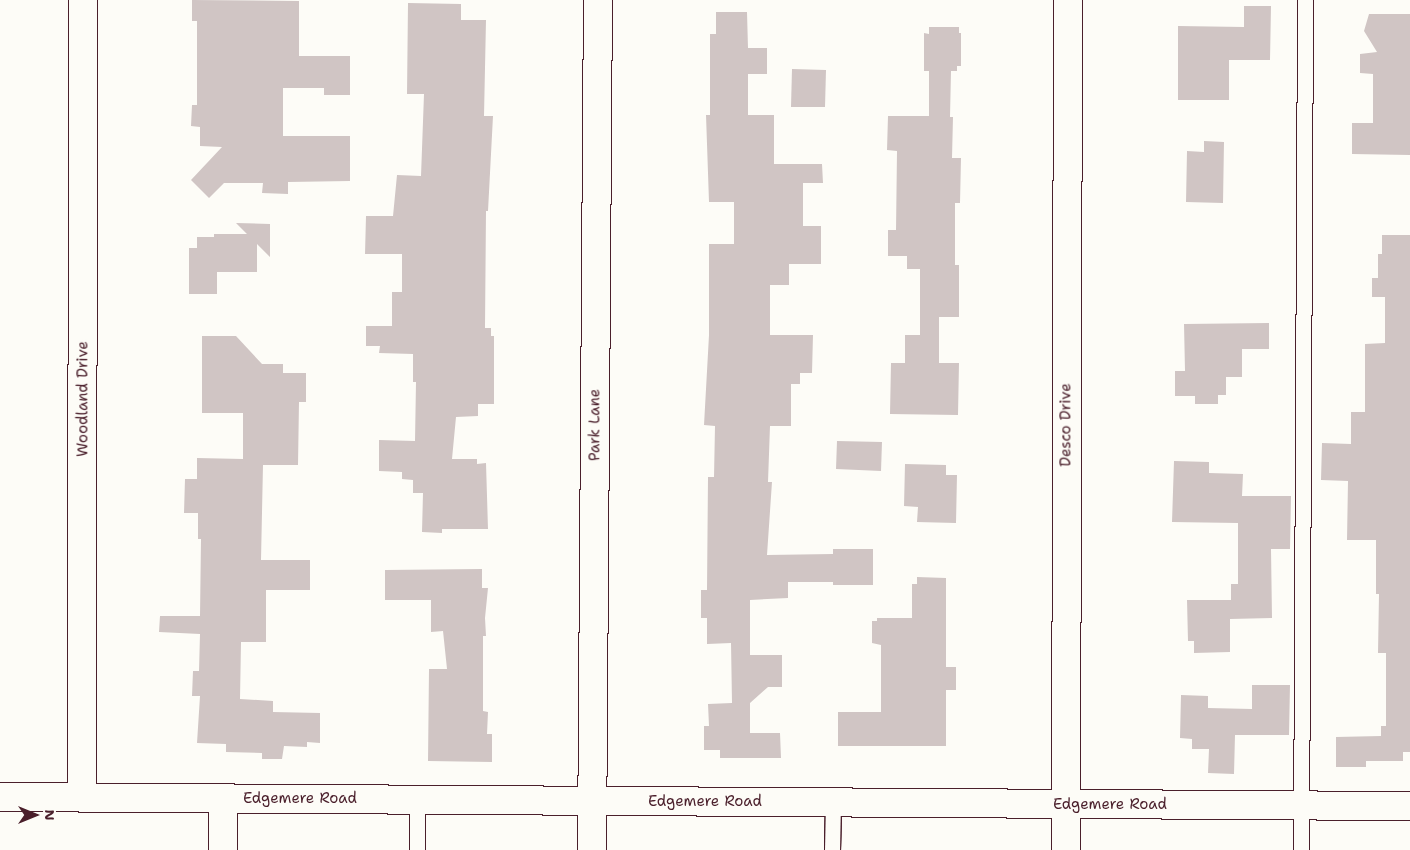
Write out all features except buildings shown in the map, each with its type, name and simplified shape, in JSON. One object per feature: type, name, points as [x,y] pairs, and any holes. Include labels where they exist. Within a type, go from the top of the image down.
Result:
[{"type":"street","name":"Woodland Drive","points":[[82,797],[83,0]]},
{"type":"street","name":"Park Lane","points":[[592,850],[598,0]]},
{"type":"street","name":"Desco Drive","points":[[1066,850],[1068,0]]},
{"type":"street","name":"Edgemere Road","points":[[0,797],[832,804],[1410,806]]},
{"type":"street","points":[[223,798],[223,850]]},
{"type":"lane","points":[[1301,850],[1305,0]]},
{"type":"lane","points":[[417,800],[417,850]]},
{"type":"lane","points":[[832,804],[832,850]]}]
